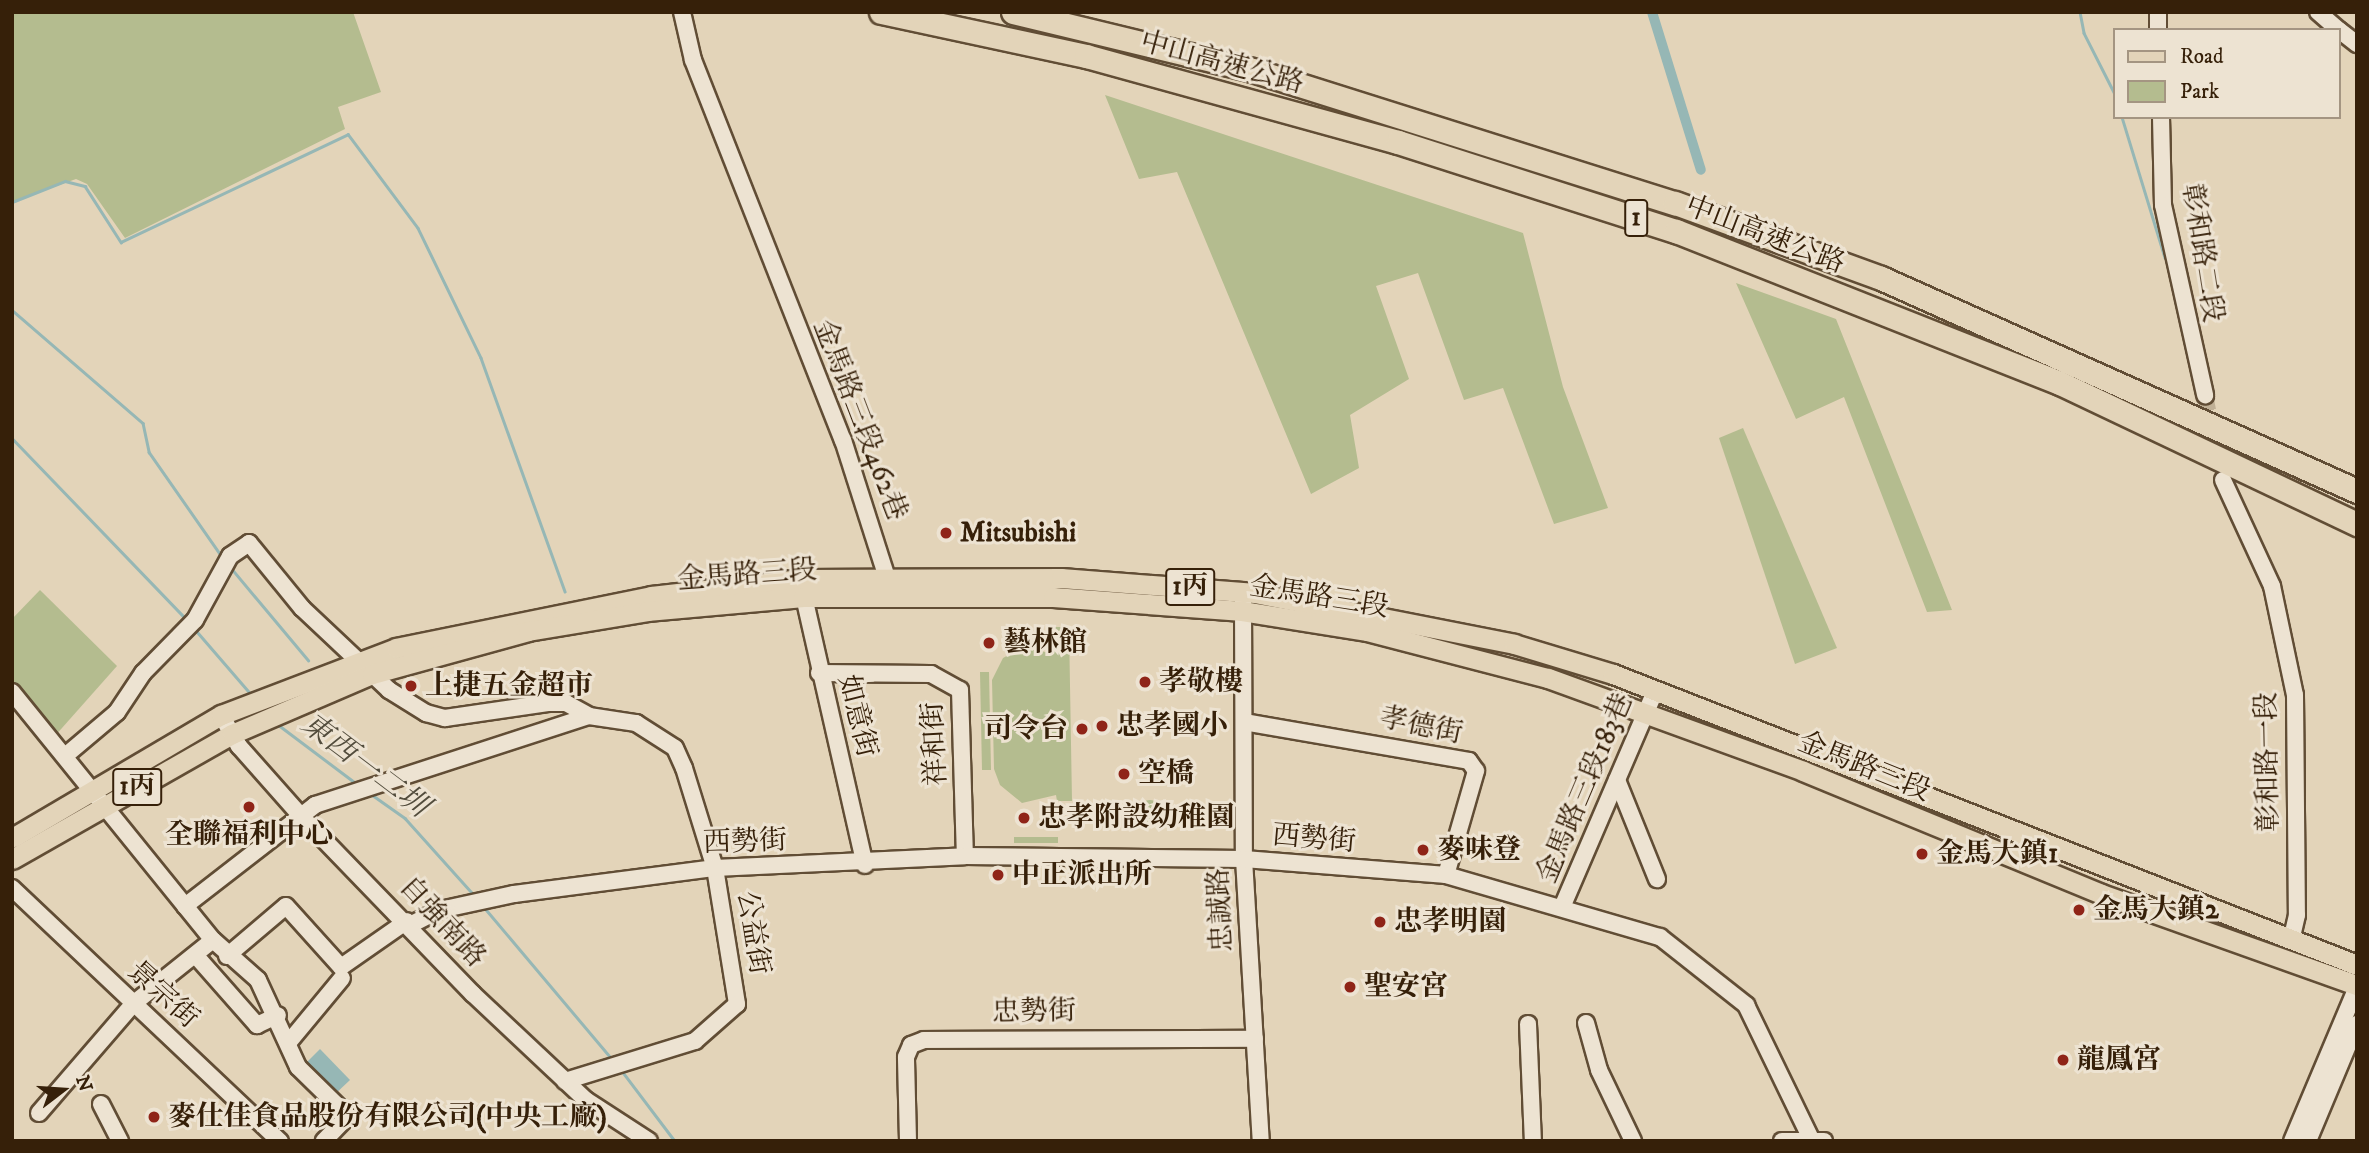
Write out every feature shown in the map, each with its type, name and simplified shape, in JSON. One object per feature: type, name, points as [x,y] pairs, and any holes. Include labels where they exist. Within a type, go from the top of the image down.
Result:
[{"type":"highway","name":"中山高速公路","points":[[881,12],[1086,56],[1385,138],[1676,231],[2060,383],[2357,524]]},
{"type":"highway","name":"中山高速公路","points":[[1013,12],[1252,70],[1675,203],[1881,278],[2357,491]]},
{"type":"main road","name":"金馬路三段","points":[[12,838],[221,715],[358,659],[497,623],[802,588],[888,575],[1014,575],[1244,591],[1514,644],[1655,691],[2357,965]]},
{"type":"main road","name":"金馬路三段","points":[[802,588],[892,596],[1053,597],[1242,611],[1442,648],[1803,771],[2101,894],[2357,986]]},
{"type":"main road","name":"金馬路三段","points":[[12,859],[232,734],[372,674],[617,609]]},
{"type":"street","name":"金馬路三段462巷","points":[[682,12],[693,60],[888,575],[892,596]]},
{"type":"street","points":[[2318,12],[2337,28]]},
{"type":"street","points":[[2341,32],[2357,44]]},
{"type":"street","name":"彰和路二段","points":[[2161,119],[2163,205],[2205,395]]},
{"type":"street","name":"彰和路一段","points":[[2222,480],[2272,586],[2295,695],[2297,915],[2291,940]]},
{"type":"street","points":[[65,756],[117,712],[190,625],[226,562],[248,543],[302,608],[401,699],[445,718],[548,703],[566,703],[589,716]]},
{"type":"street","name":"如意街","points":[[802,588],[819,673],[865,865]]},
{"type":"street","name":"忠誠路","points":[[1244,591],[1244,859],[1261,1141]]},
{"type":"street","name":"祥和街","points":[[819,673],[931,674],[960,690],[965,856]]},
{"type":"street","name":"金馬路三段183巷","points":[[1563,905],[1655,691]]},
{"type":"street","points":[[12,692],[92,789],[102,807],[213,940],[227,956],[258,979],[278,1015],[298,1067],[348,1116],[324,1141]]},
{"type":"street","name":"自強南路","points":[[221,715],[232,734],[301,816],[565,1081],[649,1141]]},
{"type":"street","name":"公益街","points":[[185,906],[315,804],[589,716],[636,723],[674,748],[715,867],[737,1004],[730,1016],[695,1041],[565,1081]]},
{"type":"street","name":"孝德街","points":[[1244,722],[1469,761],[1476,771],[1446,876]]},
{"type":"street","points":[[1617,780],[1657,879]]},
{"type":"street","name":"西勢街","points":[[289,1042],[342,972],[408,923],[440,910],[526,892],[715,867],[865,865],[965,856],[1244,859],[1446,876],[1563,905],[1660,937],[1746,1005],[1817,1140]]},
{"type":"street","name":"景宗街","points":[[12,888],[280,1141]]},
{"type":"street","points":[[227,956],[286,906],[342,972]]},
{"type":"street","points":[[39,1113],[133,1004],[197,957],[213,940]]},
{"type":"street","points":[[197,957],[257,1025],[278,1015]]},
{"type":"street","points":[[2292,1141],[2357,986]]},
{"type":"street","points":[[1586,1023],[1599,1070],[1633,1141]]},
{"type":"street","points":[[1528,1024],[1533,1141]]},
{"type":"street","points":[[2308,1141],[2357,1024]]},
{"type":"street","name":"忠勢街","points":[[908,1141],[906,1057],[911,1045],[924,1040],[1255,1040]]},
{"type":"street","points":[[101,1104],[120,1141]]},
{"type":"street","points":[[1782,1141],[1817,1140]]},
{"type":"green space","points":[[12,12],[353,12],[381,92],[338,107],[345,129],[125,238],[87,184],[76,179],[12,202]]},
{"type":"green space","points":[[1105,95],[1523,233],[1563,387],[1608,508],[1554,524],[1503,388],[1464,400],[1418,273],[1376,286],[1409,379],[1350,415],[1359,468],[1311,494],[1177,172],[1139,179]]},
{"type":"green space","points":[[1736,283],[1836,319],[1952,610],[1927,612],[1844,397],[1796,419]]},
{"type":"green space","points":[[1743,428],[1837,648],[1795,664],[1719,438]]},
{"type":"green space","points":[[40,590],[117,666],[54,737],[12,686],[12,619]]},
{"type":"green space","points":[[1054,627],[1069,627],[1072,801],[1057,801],[1056,795],[1022,803],[1000,785],[994,769],[992,680],[1003,658],[1023,647],[1054,654]]},
{"type":"green space","points":[[980,672],[989,672],[991,770],[982,770]]},
{"type":"green space","points":[[1150,800],[1158,803],[1161,811],[1158,819],[1150,822],[1142,819],[1139,811],[1142,803]]},
{"type":"green space","points":[[1014,837],[1058,837],[1058,843],[1014,843]]},
{"type":"water","points":[[320,1049],[350,1080],[332,1097],[303,1066]]},
{"type":"waterway","points":[[1652,12],[1701,170]]},
{"type":"waterway","points":[[2080,12],[2084,33],[2114,92]]},
{"type":"waterway","points":[[2123,119],[2165,258]]},
{"type":"waterway","points":[[12,202],[65,181],[85,186],[121,242],[348,134],[418,228],[481,358],[565,591]]},
{"type":"waterway","points":[[12,310],[143,423],[149,452],[223,558]]},
{"type":"waterway","name":"東西一二圳","points":[[12,438],[187,620]]},
{"type":"waterway","points":[[232,569],[308,660]]},
{"type":"waterway","name":"東西一二圳","points":[[194,628],[251,694]]},
{"type":"waterway","name":"東西一二圳","points":[[276,723],[357,784]]},
{"type":"waterway","name":"東西一二圳","points":[[371,794],[405,818],[476,897]]},
{"type":"waterway","name":"東西一二圳","points":[[484,907],[613,1060]]},
{"type":"waterway","name":"東西一二圳","points":[[622,1071],[675,1141]]},
{"type":"tunnel","points":[[2205,395],[2219,465]]},
{"type":"place","name":"Mitsubishi","points":[[946,533]]},
{"type":"place","name":"藝林館","points":[[989,643]]},
{"type":"place","name":"孝敬樓","points":[[1145,682]]},
{"type":"place","name":"上捷五金超市","points":[[411,686]]},
{"type":"place","name":"忠孝國小","points":[[1102,726]]},
{"type":"place","name":"司令台","points":[[1082,729]]},
{"type":"place","name":"空橋","points":[[1124,774]]},
{"type":"place","name":"全聯福利中心","points":[[249,807]]},
{"type":"place","name":"忠孝附設幼稚園","points":[[1024,818]]},
{"type":"place","name":"麥味登","points":[[1423,850]]},
{"type":"place","name":"金馬大鎮1","points":[[1922,854]]},
{"type":"place","name":"中正派出所","points":[[998,875]]},
{"type":"place","name":"金馬大鎮2","points":[[2079,910]]},
{"type":"place","name":"忠孝明園","points":[[1380,922]]},
{"type":"place","name":"聖安宮","points":[[1350,987]]},
{"type":"place","name":"龍鳳宮","points":[[2063,1060]]},
{"type":"place","name":"麥仕佳食品股份有限公司(中央工廠)","points":[[154,1117]]}]
